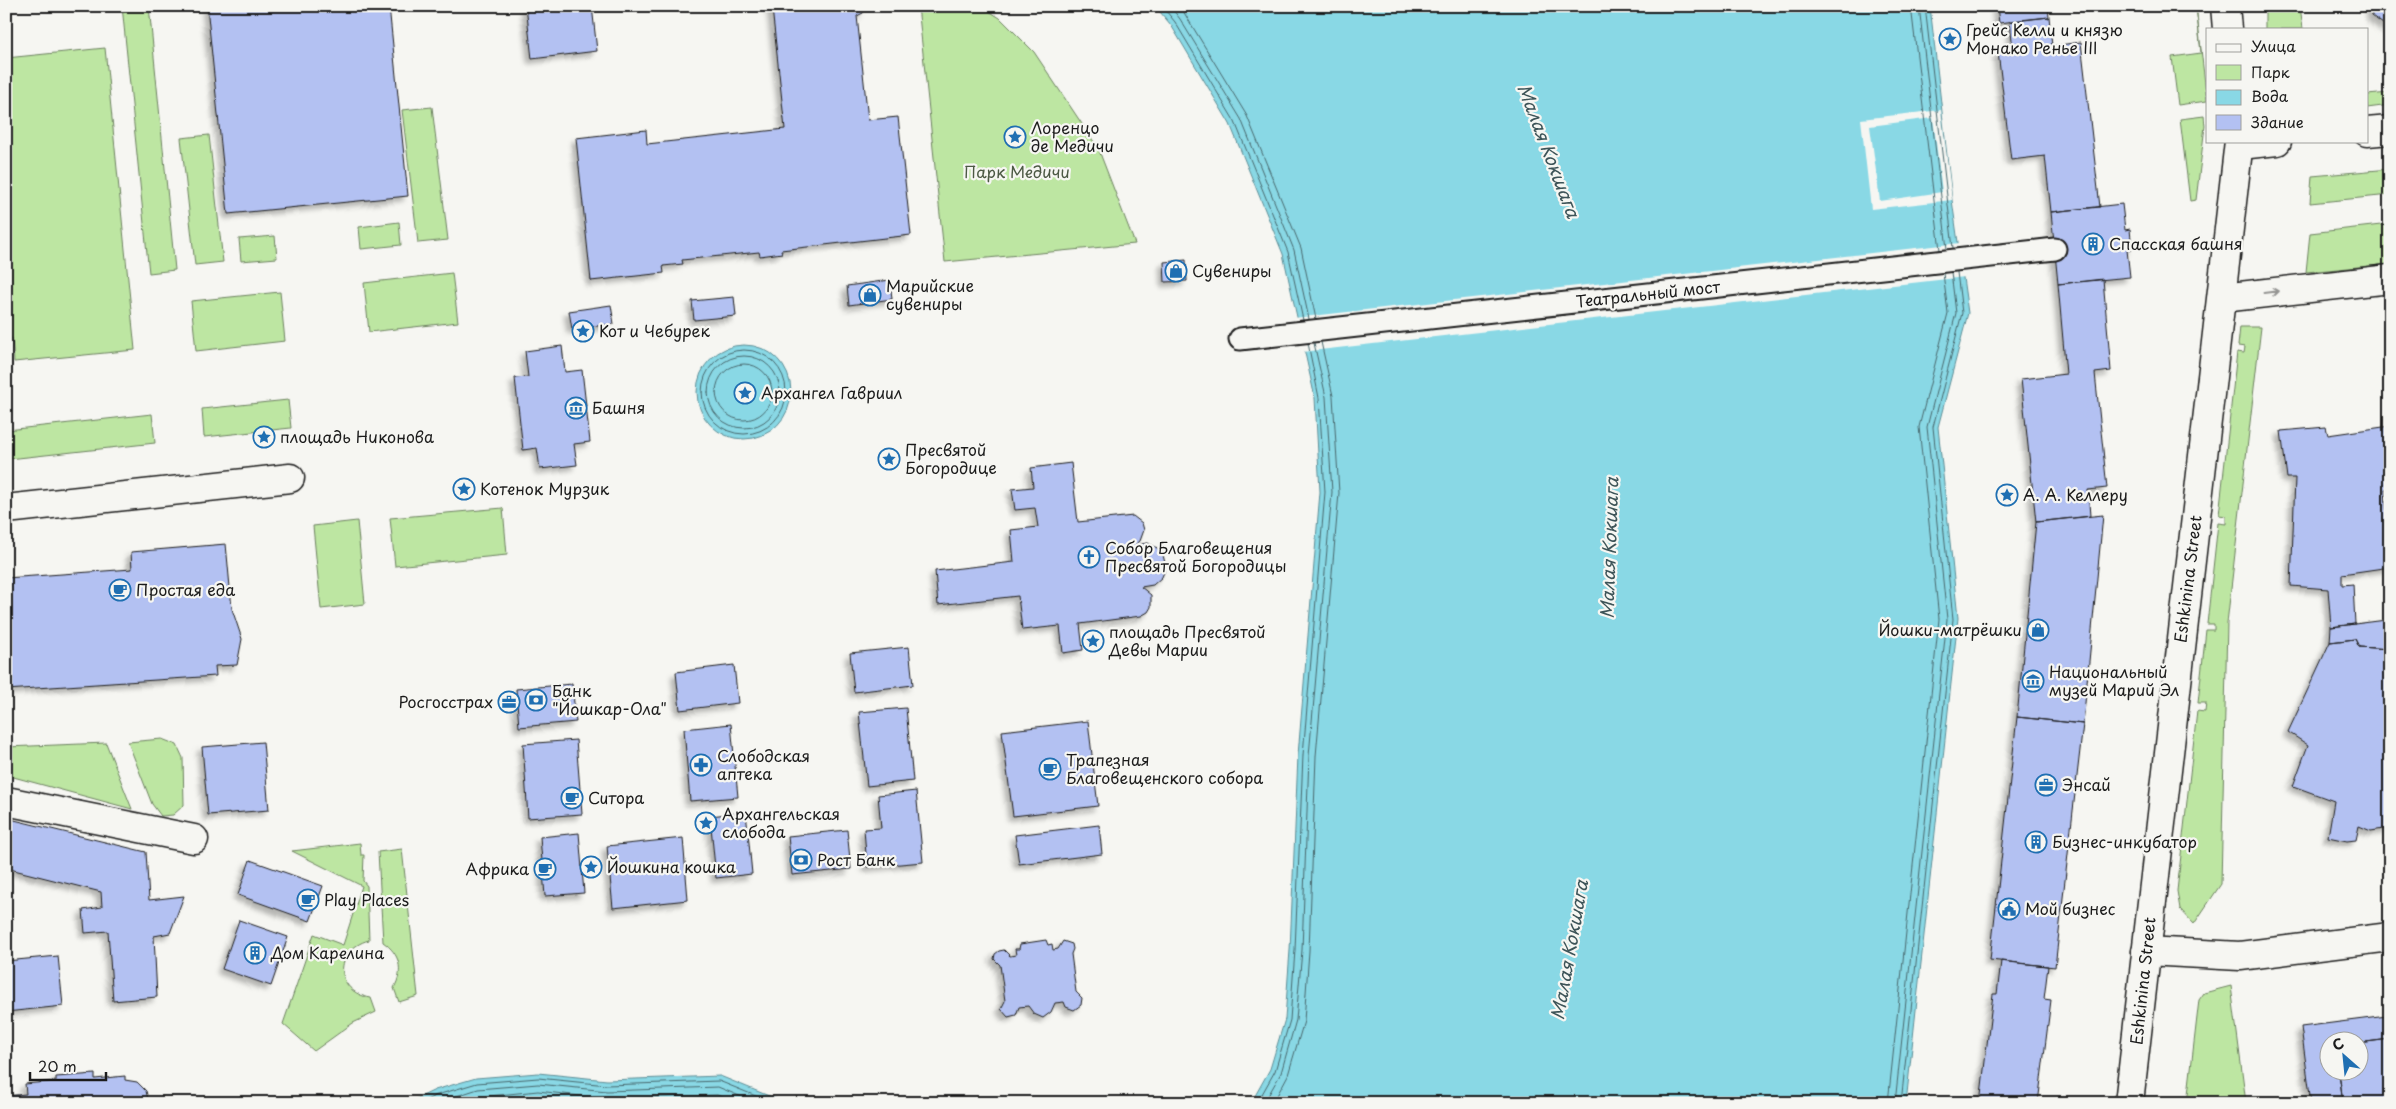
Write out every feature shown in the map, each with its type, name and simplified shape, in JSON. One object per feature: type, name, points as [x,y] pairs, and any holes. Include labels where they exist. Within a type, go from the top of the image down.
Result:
[{"type":"main road","points":[[2225,6],[2227,28]]},
{"type":"main road","points":[[2368,132],[2390,130]]},
{"type":"main road","points":[[2239,143],[2258,142]]},
{"type":"main road","name":"Eshkinina Street","points":[[2129,1103],[2239,143]]},
{"type":"main road","points":[[2222,298],[2390,279]]},
{"type":"main road","points":[[6,510],[290,478]]},
{"type":"main road","points":[[6,801],[194,839]]},
{"type":"main road","points":[[2146,951],[2240,956],[2390,938]]},
{"type":"street","name":"Театральный мост","points":[[1240,339],[2055,249]]},
{"type":"green space","points":[[122,6],[149,6],[175,270],[149,273]]},
{"type":"green space","name":"Парк Медичи","points":[[918,6],[981,6],[1000,18],[1034,52],[1098,148],[1135,244],[945,262]]},
{"type":"green space","points":[[2196,6],[2206,92],[2206,101],[2178,105],[2172,57],[2201,53]]},
{"type":"green space","points":[[2265,6],[2300,6],[2303,28],[2265,28]]},
{"type":"green space","points":[[105,48],[135,350],[14,362],[12,338],[6,339],[6,58]]},
{"type":"green space","points":[[2390,93],[2390,105],[2368,108],[2368,95]]},
{"type":"green space","points":[[432,107],[448,240],[418,243],[402,110]]},
{"type":"green space","points":[[2204,116],[2205,126],[2196,200],[2190,201],[2180,119]]},
{"type":"green space","points":[[209,135],[223,262],[195,265],[181,138]]},
{"type":"green space","points":[[2390,169],[2390,195],[2310,203],[2312,176]]},
{"type":"green space","points":[[399,222],[401,245],[361,249],[359,227]]},
{"type":"green space","points":[[2390,224],[2390,264],[2306,272],[2310,233]]},
{"type":"green space","points":[[275,236],[277,258],[241,261],[239,239]]},
{"type":"green space","points":[[452,273],[458,322],[369,332],[364,283]]},
{"type":"green space","points":[[280,292],[285,341],[196,351],[191,301]]},
{"type":"green space","points":[[2240,327],[2261,327],[2227,623],[2221,884],[2194,924],[2180,909],[2177,891],[2197,711],[2205,712],[2206,703],[2198,703],[2206,630],[2214,630],[2214,624],[2207,624],[2218,523],[2226,524],[2226,516],[2219,515],[2237,352],[2244,353],[2245,347],[2238,346]]},
{"type":"green space","points":[[288,400],[291,428],[204,437],[202,409]]},
{"type":"green space","points":[[152,414],[155,443],[9,459],[7,430]]},
{"type":"green space","points":[[503,508],[507,555],[395,566],[390,518]]},
{"type":"green space","points":[[357,521],[365,604],[321,609],[313,526]]},
{"type":"green space","points":[[162,739],[177,745],[183,758],[184,805],[173,815],[161,816],[152,804],[128,742]]},
{"type":"green space","points":[[106,743],[132,809],[6,775],[6,747]]},
{"type":"green space","points":[[360,843],[361,855],[364,855],[363,881],[367,886],[369,940],[357,945],[349,952],[344,961],[343,970],[345,980],[350,988],[359,994],[371,998],[376,1012],[353,1023],[314,1051],[283,1024],[314,934],[343,945],[362,886],[292,851]]},
{"type":"green space","points":[[402,849],[418,996],[399,1002],[394,988],[399,975],[399,963],[397,957],[383,942],[378,852]]},
{"type":"green space","points":[[2231,986],[2246,1103],[2187,1103],[2199,1000],[2204,993]]},
{"type":"water","name":"Малая Кокшага","points":[[1155,6],[1930,6],[1952,200],[1968,313],[1938,427],[1958,618],[1906,1103],[1251,1103],[1270,1069],[1285,1019],[1290,950],[1298,755],[1320,492],[1315,398],[1283,254],[1230,124],[1171,25]]},
{"type":"water","points":[[744,345],[762,349],[777,359],[787,374],[791,392],[787,410],[777,425],[762,435],[744,439],[726,435],[711,425],[701,410],[697,392],[701,374],[711,359],[726,349]]},
{"type":"water","points":[[538,1073],[607,1080],[720,1076],[786,1103],[408,1103],[435,1090],[476,1078]]},
{"type":"pier","points":[[1941,110],[1952,200],[1871,209],[1861,119]],"holes":[[[1933,118],[1942,192],[1880,201],[1870,126]]]},
{"type":"pier","points":[[1960,243],[1965,277],[1302,352],[1294,318]]},
{"type":"building","points":[[207,6],[389,6],[408,196],[228,214]]},
{"type":"building","points":[[526,6],[592,6],[597,51],[532,59]]},
{"type":"building","points":[[768,6],[865,6],[863,13],[857,16],[868,120],[898,117],[911,235],[781,250],[782,253],[760,256],[759,252],[682,260],[683,264],[663,266],[664,273],[591,281],[576,138],[646,130],[647,144],[785,129],[772,8]]},
{"type":"building","points":[[1997,6],[2048,6],[2049,17],[1999,23]]},
{"type":"building","points":[[2371,6],[2390,6],[2390,29],[2372,16]]},
{"type":"building","points":[[2049,17],[2052,46],[2081,42],[2100,207],[2051,212],[2045,156],[2011,160],[1998,52],[2013,50],[2010,21]]},
{"type":"building","name":"Спасская башня","points":[[2122,204],[2125,230],[2130,229],[2132,250],[2127,250],[2130,277],[2058,284],[2051,212]]},
{"type":"building","name":"Сувениры","points":[[1186,260],[1187,281],[1165,282],[1164,262]]},
{"type":"building","points":[[2103,279],[2111,371],[2095,373],[2107,488],[2088,490],[2090,516],[2036,522],[2021,379],[2066,374],[2058,284]]},
{"type":"building","points":[[890,280],[892,299],[849,305],[847,286]]},
{"type":"building","points":[[734,297],[736,316],[694,320],[692,301]]},
{"type":"building","points":[[611,305],[614,324],[572,329],[569,311]]},
{"type":"building","points":[[562,346],[565,372],[582,370],[590,442],[574,444],[577,465],[540,469],[537,448],[523,450],[515,378],[528,377],[525,351]]},
{"type":"building","points":[[2390,426],[2390,489],[2385,489],[2390,567],[2342,574],[2342,585],[2353,584],[2355,624],[2331,627],[2328,589],[2291,586],[2295,478],[2287,478],[2281,431],[2326,427],[2328,435]]},
{"type":"building","name":"Собор Благовещения Пресвятой Богородицы","points":[[1071,463],[1078,522],[1133,516],[1142,523],[1144,530],[1140,541],[1135,545],[1148,543],[1159,549],[1163,555],[1166,567],[1162,577],[1153,585],[1141,587],[1151,595],[1151,607],[1148,612],[1141,616],[1080,624],[1083,650],[1063,653],[1060,626],[1022,630],[1018,596],[938,605],[935,571],[1014,562],[1011,530],[1038,527],[1035,508],[1015,510],[1012,489],[1033,487],[1031,468]]},
{"type":"building","points":[[2103,515],[2083,724],[2017,717],[2036,522]]},
{"type":"building","points":[[226,544],[232,609],[242,639],[237,665],[215,666],[216,676],[6,690],[6,578],[132,569],[131,552]]},
{"type":"building","points":[[2390,621],[2390,649],[2359,647],[2355,639],[2330,642],[2331,627]]},
{"type":"building","points":[[2355,639],[2359,647],[2390,649],[2390,828],[2371,831],[2359,826],[2356,840],[2347,841],[2328,837],[2334,801],[2293,786],[2308,745],[2288,732],[2330,642]]},
{"type":"building","points":[[909,647],[913,685],[854,692],[850,653]]},
{"type":"building","points":[[734,665],[738,703],[680,710],[676,672]]},
{"type":"building","points":[[572,684],[576,722],[519,727],[516,689]]},
{"type":"building","points":[[906,708],[913,781],[867,786],[859,712]]},
{"type":"building","name":"Бизнес-инкубатор","points":[[2017,717],[2083,724],[2055,967],[1990,960]]},
{"type":"building","name":"Трапезная Благовещенского собора","points":[[1088,721],[1098,806],[1013,816],[1002,731]]},
{"type":"building","points":[[731,724],[738,797],[690,801],[684,729]]},
{"type":"building","points":[[576,740],[582,814],[528,818],[523,744]]},
{"type":"building","points":[[263,742],[269,810],[208,815],[202,747]]},
{"type":"building","points":[[916,791],[923,862],[867,867],[864,829],[881,828],[878,795]]},
{"type":"building","points":[[746,812],[752,874],[716,878],[710,816]]},
{"type":"building","points":[[6,818],[146,852],[149,900],[184,896],[170,933],[154,936],[157,997],[113,1001],[108,931],[85,933],[83,910],[102,907],[101,892],[6,868]]},
{"type":"building","points":[[1099,825],[1102,854],[1019,864],[1015,835]]},
{"type":"building","points":[[847,830],[851,869],[792,875],[788,836]]},
{"type":"building","points":[[579,833],[584,893],[545,896],[540,837]]},
{"type":"building","points":[[683,838],[688,900],[613,908],[607,846]]},
{"type":"building","points":[[250,860],[323,886],[310,921],[238,895]]},
{"type":"building","name":"Дом Карелина","points":[[239,920],[288,937],[271,986],[222,969]]},
{"type":"building","points":[[1046,940],[1048,945],[1052,944],[1053,950],[1058,949],[1063,941],[1072,944],[1071,954],[1076,992],[1082,998],[1081,1005],[1074,1010],[1066,1007],[1064,1002],[1055,1003],[1051,1012],[1043,1018],[1034,1014],[1028,1006],[1019,1007],[1016,1015],[1008,1017],[1001,1009],[1005,1001],[1000,965],[994,959],[995,954],[1004,950],[1010,956],[1016,955],[1015,949],[1019,949],[1020,944]]},
{"type":"building","points":[[58,956],[63,1006],[6,1012],[6,961]]},
{"type":"building","points":[[2001,961],[2048,966],[2044,999],[2051,1000],[2038,1103],[1980,1103],[1993,994],[1997,994]]},
{"type":"building","points":[[2387,1016],[2390,1039],[2368,1042],[2368,1032],[2318,1032],[2318,1082],[2340,1082],[2343,1103],[2311,1103],[2301,1027]]},
{"type":"building","points":[[2390,1039],[2390,1103],[2343,1103],[2340,1082],[2368,1082],[2368,1042]]},
{"type":"building","points":[[95,1074],[95,1079],[125,1076],[125,1080],[137,1082],[146,1091],[149,1103],[6,1103],[6,1096],[26,1094],[25,1084],[56,1081],[56,1077]]},
{"type":"place","name":"Грейс Келли и князю Монако Ренье III","points":[[1950,39]]},
{"type":"place","name":"Лоренцо де Медичи","points":[[1015,137]]},
{"type":"place","name":"Спасская башня","points":[[2093,244]]},
{"type":"place","name":"Сувениры","points":[[1176,271]]},
{"type":"place","name":"Марийские сувениры","points":[[870,295]]},
{"type":"place","name":"Кот и Чебурек","points":[[583,331]]},
{"type":"place","name":"Архангел Гавриил","points":[[745,393]]},
{"type":"place","name":"Башня","points":[[576,408]]},
{"type":"place","name":"площадь Никонова","points":[[264,437]]},
{"type":"place","name":"Пресвятой Богородице","points":[[889,459]]},
{"type":"place","name":"Котенок Мурзик","points":[[464,489]]},
{"type":"place","name":"А. А. Келлеру","points":[[2007,495]]},
{"type":"place","name":"Собор Благовещения Пресвятой Богородицы","points":[[1089,557]]},
{"type":"place","name":"Простая еда","points":[[120,590]]},
{"type":"place","name":"Йошки-матрёшки","points":[[2038,630]]},
{"type":"place","name":"площадь Пресвятой Девы Марии","points":[[1093,641]]},
{"type":"place","name":"Национальный музей Марий Эл","points":[[2033,681]]},
{"type":"place","name":"Банк \"Йошкар-Ола\"","points":[[536,700]]},
{"type":"place","name":"Росгосстрах","points":[[509,702]]},
{"type":"place","name":"Слободская аптека","points":[[701,765]]},
{"type":"place","name":"Трапезная Благовещенского собора","points":[[1050,769]]},
{"type":"place","name":"Энсай","points":[[2046,785]]},
{"type":"place","name":"Ситора","points":[[572,798]]},
{"type":"place","name":"Архангельская слобода","points":[[706,823]]},
{"type":"place","name":"Бизнес-инкубатор","points":[[2036,842]]},
{"type":"place","name":"Рост Банк","points":[[801,860]]},
{"type":"place","name":"Йошкина кошка","points":[[591,867]]},
{"type":"place","name":"Африка","points":[[545,869]]},
{"type":"place","name":"Play Places","points":[[308,900]]},
{"type":"place","name":"Мой бизнес","points":[[2009,909]]},
{"type":"place","name":"Дом Карелина","points":[[255,953]]}]
